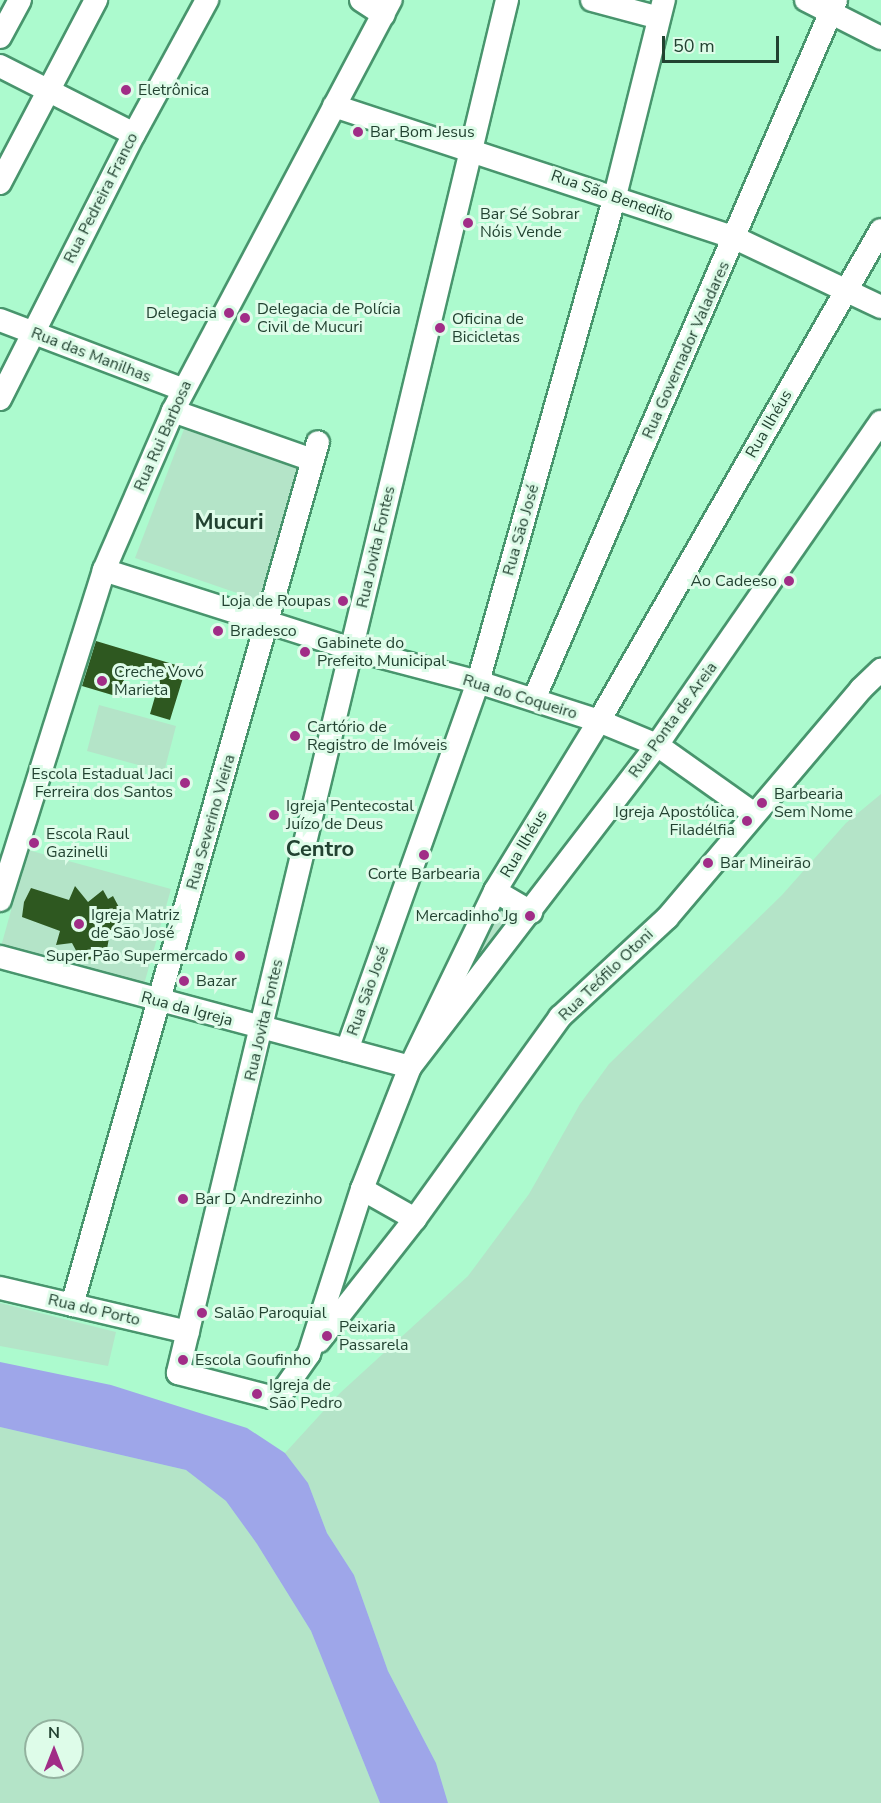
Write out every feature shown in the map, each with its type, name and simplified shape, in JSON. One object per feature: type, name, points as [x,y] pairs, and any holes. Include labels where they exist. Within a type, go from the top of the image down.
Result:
[{"type":"street","points":[[0,37],[20,0]]},
{"type":"street","points":[[0,183],[96,0]]},
{"type":"street","name":"Rua Pedreira Franco","points":[[0,399],[134,134],[207,0]]},
{"type":"street","points":[[361,0],[388,8]]},
{"type":"street","name":"Rua Jovita Fontes","points":[[178,1373],[507,0]]},
{"type":"street","points":[[592,0],[662,9]]},
{"type":"street","points":[[806,0],[833,6],[881,38]]},
{"type":"street","name":"Rua Governador Valadares","points":[[534,699],[735,238],[833,6]]},
{"type":"street","name":"Rua Rui Barbosa","points":[[0,900],[4,866],[104,570],[172,411],[388,8]]},
{"type":"street","name":"Rua São José","points":[[346,1050],[478,682],[615,196],[662,9]]},
{"type":"street","points":[[0,66],[134,134]]},
{"type":"street","name":"Rua São Benedito","points":[[334,106],[615,196],[735,238],[881,307]]},
{"type":"street","name":"Rua Ilhéus","points":[[178,1373],[271,1397],[283,1391],[309,1354],[362,1189],[410,1067],[495,891],[599,721],[881,230]]},
{"type":"street","name":"Rua das Manilhas","points":[[0,320],[182,389]]},
{"type":"street","name":"Rua Severino Vieira","points":[[72,1305],[315,451],[172,411]]},
{"type":"street","name":"Rua Ponta de Areia","points":[[410,1067],[657,745],[881,422]]},
{"type":"street","name":"Rua do Coqueiro","points":[[104,570],[352,650],[478,682],[599,721],[657,745],[753,814]]},
{"type":"street","name":"Rua Teófilo Otoni","points":[[309,1354],[415,1218],[560,1017],[667,918],[753,814],[881,670]]},
{"type":"street","points":[[495,891],[531,912]]},
{"type":"street","name":"Rua da Igreja","points":[[0,957],[159,1002],[410,1067]]},
{"type":"street","points":[[362,1189],[415,1218]]},
{"type":"street","name":"Rua do Porto","points":[[0,1288],[188,1332]]},
{"type":"green space","points":[[184,429],[301,468],[263,602],[135,558]]},
{"type":"green space","points":[[99,705],[176,726],[164,772],[87,751]]},
{"type":"green space","points":[[881,794],[881,1803],[448,1803],[436,1763],[388,1671],[354,1575],[327,1533],[308,1483],[285,1453],[340,1393],[468,1276],[529,1194],[580,1104],[609,1064],[782,895],[846,823]]},
{"type":"green space","points":[[28,850],[171,889],[143,988],[0,950]]},
{"type":"green space","points":[[498,907],[515,918],[460,987]]},
{"type":"green space","points":[[0,1303],[116,1332],[108,1366],[0,1346]]},
{"type":"green space","points":[[0,1427],[186,1470],[226,1501],[257,1544],[311,1631],[380,1803],[0,1803]]},
{"type":"water","points":[[0,1362],[111,1385],[247,1428],[285,1453],[308,1483],[327,1533],[354,1575],[388,1671],[436,1763],[448,1803],[380,1803],[311,1631],[257,1544],[226,1501],[186,1470],[0,1427]]},
{"type":"building","name":"Creche Vovó Marieta","points":[[96,641],[186,668],[170,720],[150,714],[161,676],[128,666],[119,697],[82,686]]},
{"type":"building","name":"Igreja Matriz de São José","points":[[75,886],[88,902],[103,890],[108,899],[113,896],[122,913],[110,932],[106,955],[95,959],[81,960],[72,943],[56,945],[60,931],[22,917],[24,902],[31,888],[69,900]]},
{"type":"place","name":"Eletrônica","points":[[126,90]]},
{"type":"place","name":"Bar Bom Jesus","points":[[358,132]]},
{"type":"place","name":"Bar Sé Sobrar Nóis Vende","points":[[468,223]]},
{"type":"place","name":"Delegacia","points":[[229,313]]},
{"type":"place","name":"Delegacia de Polícia Civil de Mucuri","points":[[245,318]]},
{"type":"place","name":"Oficina de Bicicletas","points":[[440,328]]},
{"type":"place","name":"Ao Cadeeso","points":[[789,581]]},
{"type":"place","name":"Loja de Roupas","points":[[343,601]]},
{"type":"place","name":"Bradesco","points":[[218,631]]},
{"type":"place","name":"Gabinete do Prefeito Municipal","points":[[305,652]]},
{"type":"place","name":"Creche Vovó Marieta","points":[[102,681]]},
{"type":"place","name":"Cartório de Registro de Imóveis","points":[[295,736]]},
{"type":"place","name":"Escola Estadual Jaci Ferreira dos Santos","points":[[185,783]]},
{"type":"place","name":"Barbearia Sem Nome","points":[[762,803]]},
{"type":"place","name":"Igreja Pentecostal Juízo de Deus","points":[[274,815]]},
{"type":"place","name":"Igreja Apostólica Filadélfia","points":[[747,821]]},
{"type":"place","name":"Escola Raul Gazinelli","points":[[34,843]]},
{"type":"place","name":"Corte Barbearia","points":[[424,855]]},
{"type":"place","name":"Bar Mineirão","points":[[708,863]]},
{"type":"place","name":"Mercadinho Jg","points":[[530,916]]},
{"type":"place","name":"Igreja Matriz de São José","points":[[79,924]]},
{"type":"place","name":"Super Pão Supermercado","points":[[240,956]]},
{"type":"place","name":"Bazar","points":[[184,981]]},
{"type":"place","name":"Bar D Andrezinho","points":[[183,1199]]},
{"type":"place","name":"Salão Paroquial","points":[[202,1313]]},
{"type":"place","name":"Peixaria Passarela","points":[[327,1336]]},
{"type":"place","name":"Escola Goufinho","points":[[183,1360]]},
{"type":"place","name":"Igreja de São Pedro","points":[[257,1394]]},
{"type":"district","name":"Mucuri","points":[[229,523]]},
{"type":"district","name":"Centro","points":[[320,850]]}]
